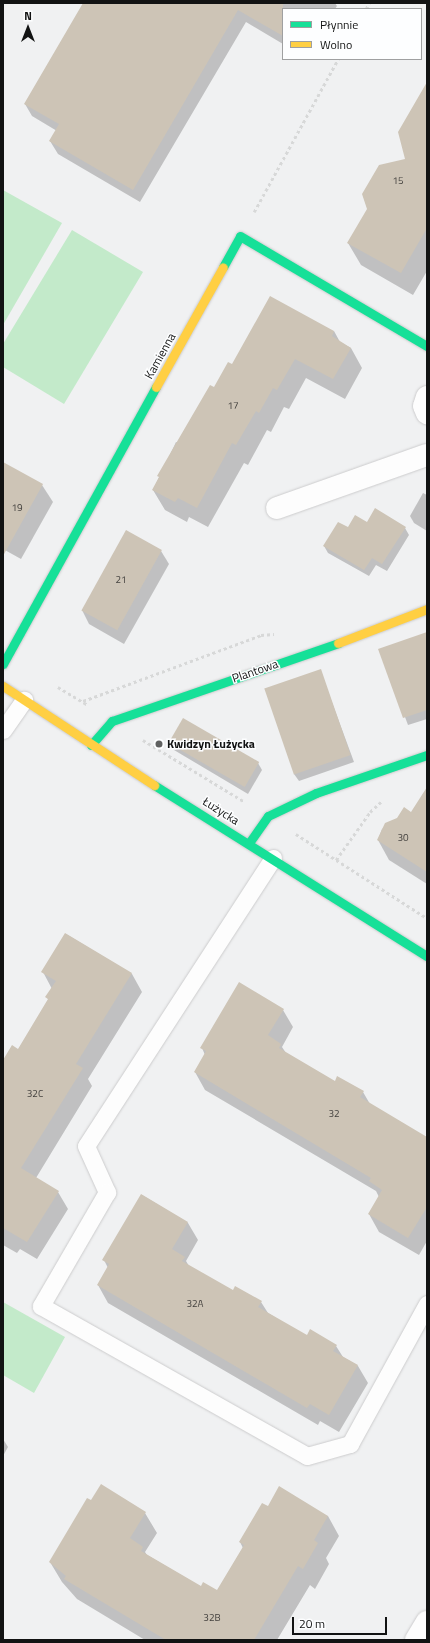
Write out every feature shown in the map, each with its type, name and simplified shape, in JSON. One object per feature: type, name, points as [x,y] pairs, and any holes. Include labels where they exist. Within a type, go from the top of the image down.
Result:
[{"type":"street","points":[[240,236],[427,346]]},
{"type":"street","name":"Kamienna","points":[[3,664],[240,236]]},
{"type":"street","points":[[427,397],[424,406],[427,413]]},
{"type":"street","points":[[277,508],[427,455]]},
{"type":"street","name":"Plantowa","points":[[91,745],[112,721],[354,638],[427,609]]},
{"type":"street","name":"Łużycka","points":[[3,686],[91,745],[427,956]]},
{"type":"street","points":[[249,843],[268,816],[316,793],[427,755]]},
{"type":"street","points":[[416,1640],[427,1622]]},
{"type":"lane","points":[[3,730],[24,700]]},
{"type":"lane","points":[[272,858],[86,1146],[106,1192],[41,1306],[307,1456],[350,1444],[427,1304]]},
{"type":"path","points":[[240,236],[337,60]]},
{"type":"path","points":[[52,683],[268,816],[427,918]]},
{"type":"path","points":[[336,860],[370,812],[386,797]]},
{"type":"green space","points":[[3,190],[62,223],[3,325]]},
{"type":"green space","points":[[72,230],[143,272],[64,404],[3,367],[3,344]]},
{"type":"green space","points":[[3,1302],[65,1337],[34,1393],[3,1375]]},
{"type":"building","points":[[83,3],[283,3],[282,35],[238,10],[133,190],[49,141],[59,124],[24,104]]},
{"type":"building","points":[[427,82],[427,228],[401,273],[347,243],[367,209],[362,194],[379,165],[405,159],[398,132]]},
{"type":"building","points":[[270,296],[334,331],[332,336],[351,348],[333,379],[295,359],[277,390],[273,388],[259,413],[256,411],[236,445],[232,443],[197,508],[178,498],[175,502],[152,490],[159,477],[157,476],[210,385],[214,387],[228,362],[232,364]]},
{"type":"building","points":[[3,462],[43,484],[3,556]]},
{"type":"building","points":[[375,508],[406,527],[382,564],[372,558],[364,570],[323,546],[338,522],[348,527],[355,515],[367,522]]},
{"type":"building","points":[[126,530],[162,550],[117,630],[81,610]]},
{"type":"building","points":[[427,632],[427,710],[403,718],[378,649]]},
{"type":"building","points":[[321,669],[351,755],[294,775],[264,689]]},
{"type":"building","points":[[183,718],[259,762],[245,787],[168,743]]},
{"type":"building","points":[[427,787],[427,872],[377,840],[385,823],[397,818],[404,807],[411,812]]},
{"type":"building","points":[[65,933],[132,973],[76,1064],[83,1068],[21,1168],[59,1191],[27,1242],[3,1228],[3,1060],[12,1045],[18,1049],[48,999],[45,997],[56,981],[41,972]]},
{"type":"building","points":[[239,982],[284,1009],[268,1035],[281,1044],[279,1048],[335,1081],[337,1076],[364,1091],[360,1097],[427,1137],[427,1207],[408,1238],[368,1214],[382,1190],[369,1181],[371,1178],[194,1072],[206,1051],[200,1048]]},
{"type":"building","points":[[141,1194],[188,1222],[172,1249],[185,1257],[182,1261],[233,1290],[235,1286],[262,1301],[258,1307],[307,1335],[310,1329],[337,1345],[333,1351],[358,1365],[329,1415],[310,1404],[307,1408],[97,1285],[109,1264],[102,1260]]},
{"type":"building","points":[[101,1484],[146,1512],[130,1538],[143,1547],[141,1551],[201,1586],[203,1582],[217,1590],[244,1545],[239,1542],[262,1503],[268,1506],[279,1486],[328,1516],[314,1540],[318,1543],[303,1569],[298,1566],[254,1640],[166,1640],[64,1579],[66,1576],[49,1562],[87,1498],[91,1500]]},
{"type":"traffic: fast","points":[[223,267],[240,236],[427,346]]},
{"type":"traffic: fast","points":[[3,664],[156,387]]},
{"type":"traffic: fast","points":[[91,745],[112,721],[338,643]]},
{"type":"traffic: fast","points":[[249,843],[268,816],[316,793],[427,755]]},
{"type":"traffic: fast","points":[[154,785],[427,956]]},
{"type":"traffic: slow","points":[[156,387],[223,267]]},
{"type":"traffic: slow","points":[[338,643],[427,609]]},
{"type":"traffic: slow","points":[[3,686],[154,785]]},
{"type":"place","name":"Kwidzyn Łużycka","points":[[159,744]]}]
